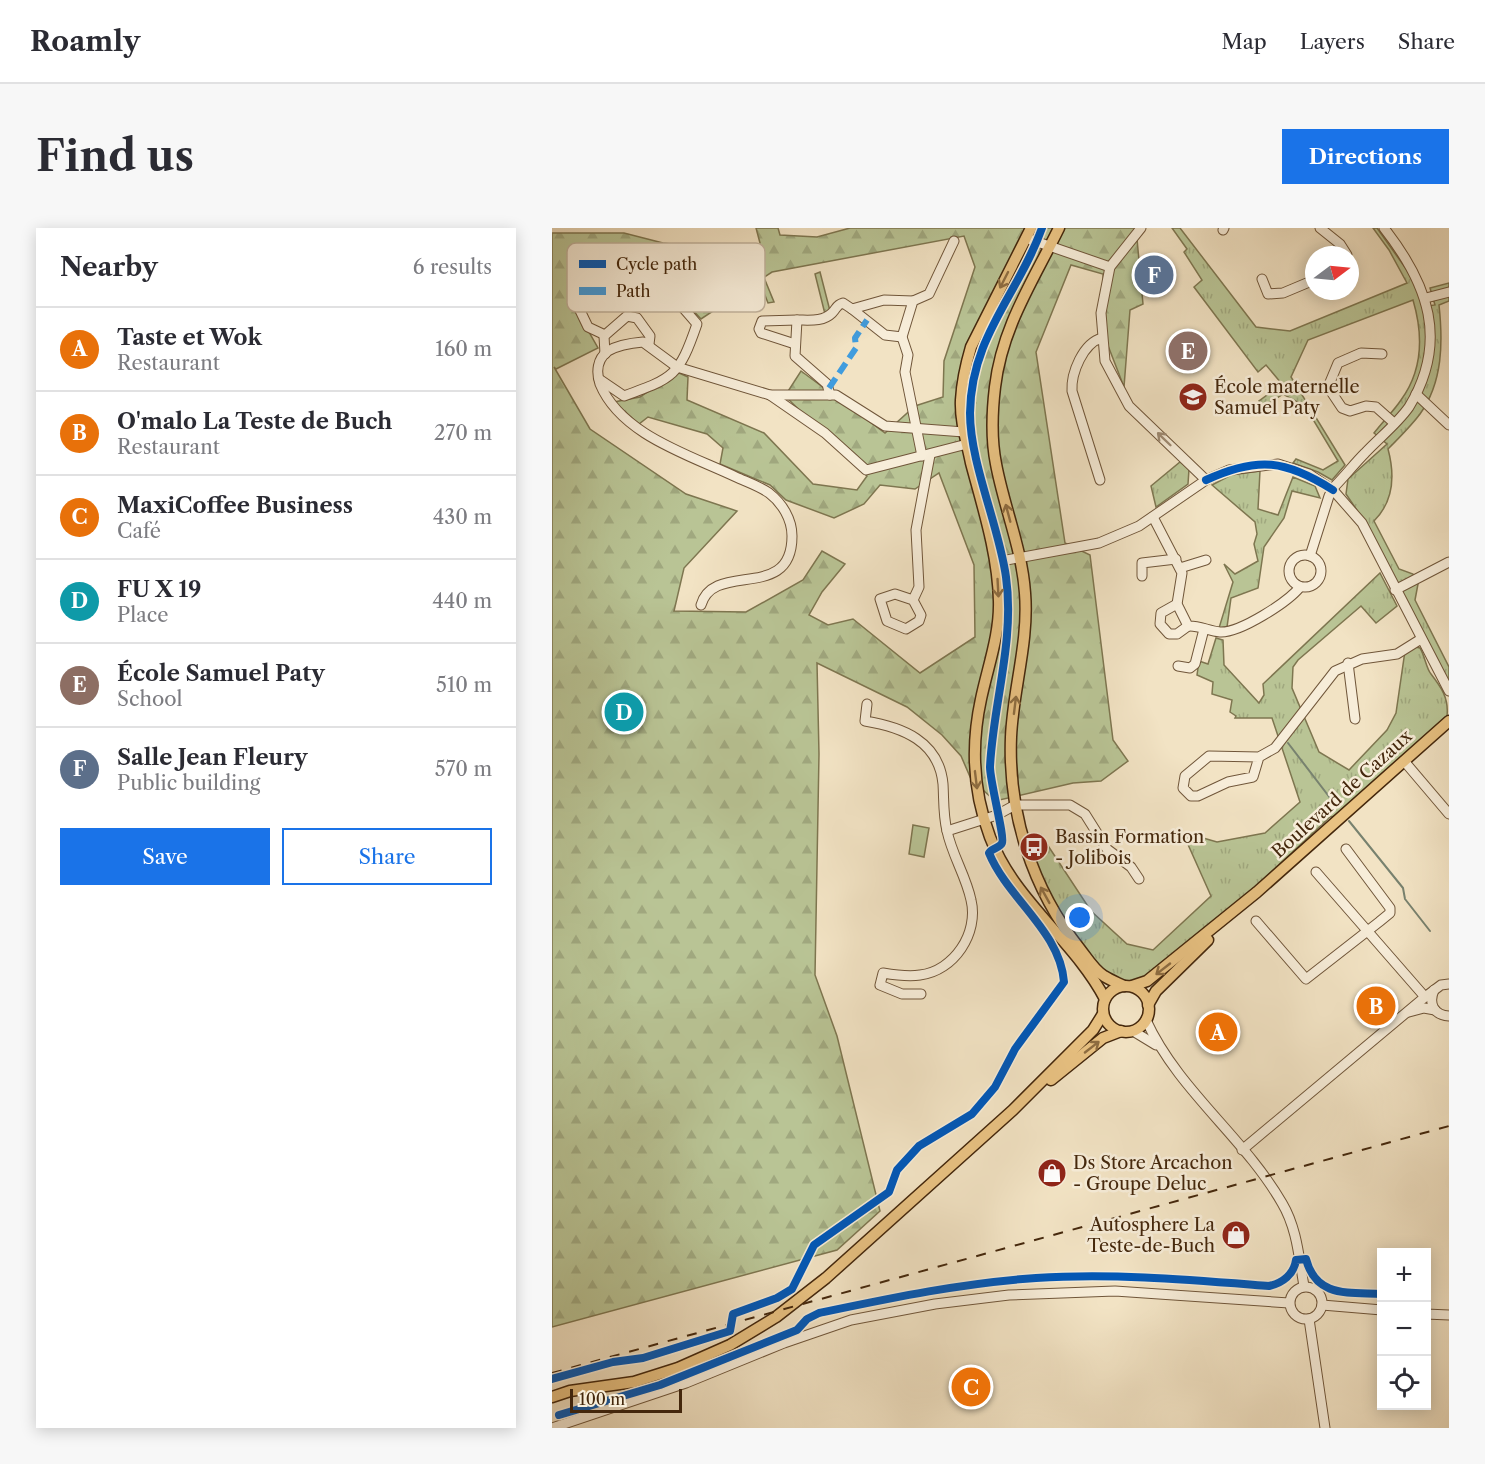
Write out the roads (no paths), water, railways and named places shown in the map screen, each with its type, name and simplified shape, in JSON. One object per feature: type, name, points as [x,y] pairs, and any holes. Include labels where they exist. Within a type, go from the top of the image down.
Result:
[{"type":"main road","points":[[1013,1110],[1103,1038],[1120,1031],[1133,1031],[1146,1020],[1148,1005],[1143,993],[1103,976],[1069,935],[1054,912],[1030,862],[1016,805],[1011,735],[1026,615],[1020,558],[995,462],[993,418],[995,385],[1012,318],[1059,228]]},
{"type":"main road","points":[[1028,233],[971,347],[961,402],[964,432],[996,561],[998,621],[976,726],[974,760],[984,819],[995,848],[1010,877],[1095,981],[1105,999]]},
{"type":"main road","name":"Boulevard de Cazaux","points":[[1148,1005],[1156,991],[1257,892],[1449,721]]},
{"type":"main road","name":"Boulevard de Cazaux","points":[[1128,986],[1147,981],[1257,892]]},
{"type":"main road","points":[[552,1397],[574,1390],[634,1382],[678,1368],[755,1330],[826,1278],[1013,1110],[1093,1030],[1103,1014],[1105,999],[1113,990],[1128,986]]},
{"type":"main road","points":[[1103,1014],[1108,1024],[1120,1031]]},
{"type":"street","points":[[1141,228],[1110,267],[1101,314],[1105,361],[1129,406],[1206,480]]},
{"type":"street","points":[[1320,228],[1341,246]]},
{"type":"street","points":[[1310,556],[1329,496],[1394,423],[1416,394],[1423,383],[1430,359],[1431,321],[1426,298],[1416,274],[1384,228]]},
{"type":"street","points":[[1028,233],[1049,247],[1110,267]]},
{"type":"street","points":[[852,309],[884,300],[913,301],[928,294],[954,241]]},
{"type":"street","points":[[1262,279],[1268,294],[1283,292],[1305,283]]},
{"type":"street","points":[[1426,298],[1449,292]]},
{"type":"street","points":[[913,301],[902,336],[908,354],[905,372],[915,429],[926,455],[916,530],[919,587],[913,600]]},
{"type":"street","points":[[795,344],[761,333],[759,329],[762,321],[818,320],[831,314],[843,303],[885,335],[902,336]]},
{"type":"street","points":[[581,312],[588,327],[605,335]]},
{"type":"street","points":[[598,379],[624,396],[665,381],[686,358],[697,324],[687,312]]},
{"type":"street","points":[[649,344],[650,336],[637,318],[627,316],[605,335],[604,354],[598,366],[598,379],[609,401],[632,425],[760,488],[782,505],[791,528],[791,546],[780,567],[774,573],[759,579],[726,582],[715,586],[703,596],[701,605]]},
{"type":"street","points":[[795,320],[797,359],[827,384],[830,395]]},
{"type":"street","points":[[1100,480],[1071,382],[1089,346],[1102,338]]},
{"type":"street","points":[[604,354],[625,344],[643,342],[649,344],[677,367],[770,395],[830,395],[841,398],[885,426],[964,432]]},
{"type":"street","points":[[1382,354],[1361,353],[1338,363],[1328,387],[1342,408],[1350,411],[1366,405],[1376,407],[1394,423]]},
{"type":"street","points":[[1416,394],[1449,425]]},
{"type":"street","points":[[770,395],[825,433],[866,470],[967,444]]},
{"type":"street","points":[[799,416],[806,396]]},
{"type":"street","points":[[996,561],[1099,543],[1139,526],[1206,480],[1228,470],[1278,464],[1309,474],[1333,490],[1362,523],[1449,691]]},
{"type":"street","points":[[1153,517],[1178,564],[1181,590],[1177,604],[1188,626]]},
{"type":"street","points":[[1299,556],[1310,556],[1320,565],[1321,575],[1311,586],[1300,586],[1292,580],[1291,564],[1299,556]]},
{"type":"street","points":[[1142,576],[1142,563],[1178,564],[1206,560]]},
{"type":"street","points":[[1395,590],[1449,562]]},
{"type":"street","points":[[1177,604],[1161,613],[1160,624],[1169,634],[1177,634],[1188,626],[1222,632],[1236,629],[1290,598],[1300,586]]},
{"type":"street","points":[[895,594],[913,600],[921,615],[919,621],[906,629],[887,621],[880,599],[895,594]]},
{"type":"street","points":[[1178,666],[1190,668],[1195,664],[1204,629]]},
{"type":"street","points":[[1259,757],[1256,774],[1250,779],[1223,783],[1198,796],[1191,796],[1183,788],[1185,776],[1209,756],[1259,757],[1275,748],[1331,675],[1348,663],[1397,654],[1421,639]]},
{"type":"street","points":[[1348,663],[1355,719]]},
{"type":"street","points":[[867,704],[865,721],[902,729],[931,751],[938,763],[943,782],[943,815],[955,862],[971,900],[972,915],[965,944],[946,964],[922,975],[883,974],[880,985],[902,994],[921,994]]},
{"type":"street","points":[[1404,761],[1449,814]]},
{"type":"street","points":[[947,831],[984,819],[1016,805],[1070,805],[1090,820],[1107,849],[1131,867],[1138,879]]},
{"type":"street","points":[[1256,921],[1306,979],[1390,913],[1390,908],[1346,849]]},
{"type":"street","points":[[1316,872],[1425,997]]},
{"type":"street","points":[[1242,1150],[1425,997],[1434,990],[1449,984]]},
{"type":"street","points":[[1434,990],[1431,1002],[1435,1010]]},
{"type":"street","points":[[1404,1014],[1424,1008],[1449,1016]]},
{"type":"street","points":[[1146,1020],[1158,1046],[1269,1183],[1286,1210],[1298,1245],[1304,1286]]},
{"type":"street","points":[[1133,1031],[1158,1046]]},
{"type":"street","points":[[1304,1286],[1320,1294],[1322,1305],[1319,1312],[1310,1319],[1296,1316],[1289,1303],[1297,1289],[1304,1286]]},
{"type":"street","points":[[552,1428],[686,1383],[774,1346],[851,1320],[935,1304],[1010,1295],[1115,1291],[1289,1303]]},
{"type":"street","points":[[1322,1305],[1377,1310]]},
{"type":"street","points":[[1431,1314],[1449,1315]]},
{"type":"street","points":[[1310,1319],[1325,1428]]},
{"type":"waterway","points":[[1288,743],[1337,807]]},
{"type":"waterway","points":[[1349,821],[1403,888],[1405,899],[1430,931]]},
{"type":"railway","points":[[552,1373],[1449,1126]]},
{"type":"place","name":"Salle Jean Fleury","points":[[1154,275]]},
{"type":"place","name":"École Samuel Paty","points":[[1188,351]]},
{"type":"place","name":"École maternelle Samuel Paty","points":[[1193,397]]},
{"type":"place","name":"FU X 19","points":[[624,712]]},
{"type":"place","name":"Bassin Formation - Jolibois","points":[[1034,847]]},
{"type":"place","name":"O'malo La Teste de Buch","points":[[1376,1006]]},
{"type":"place","name":"Taste et Wok","points":[[1218,1032]]},
{"type":"place","name":"Ds Store Arcachon - Groupe Deluc","points":[[1052,1173]]},
{"type":"place","name":"Autosphere La Teste-de-Buch","points":[[1236,1235]]},
{"type":"place","name":"MaxiCoffee Business","points":[[971,1387]]}]
